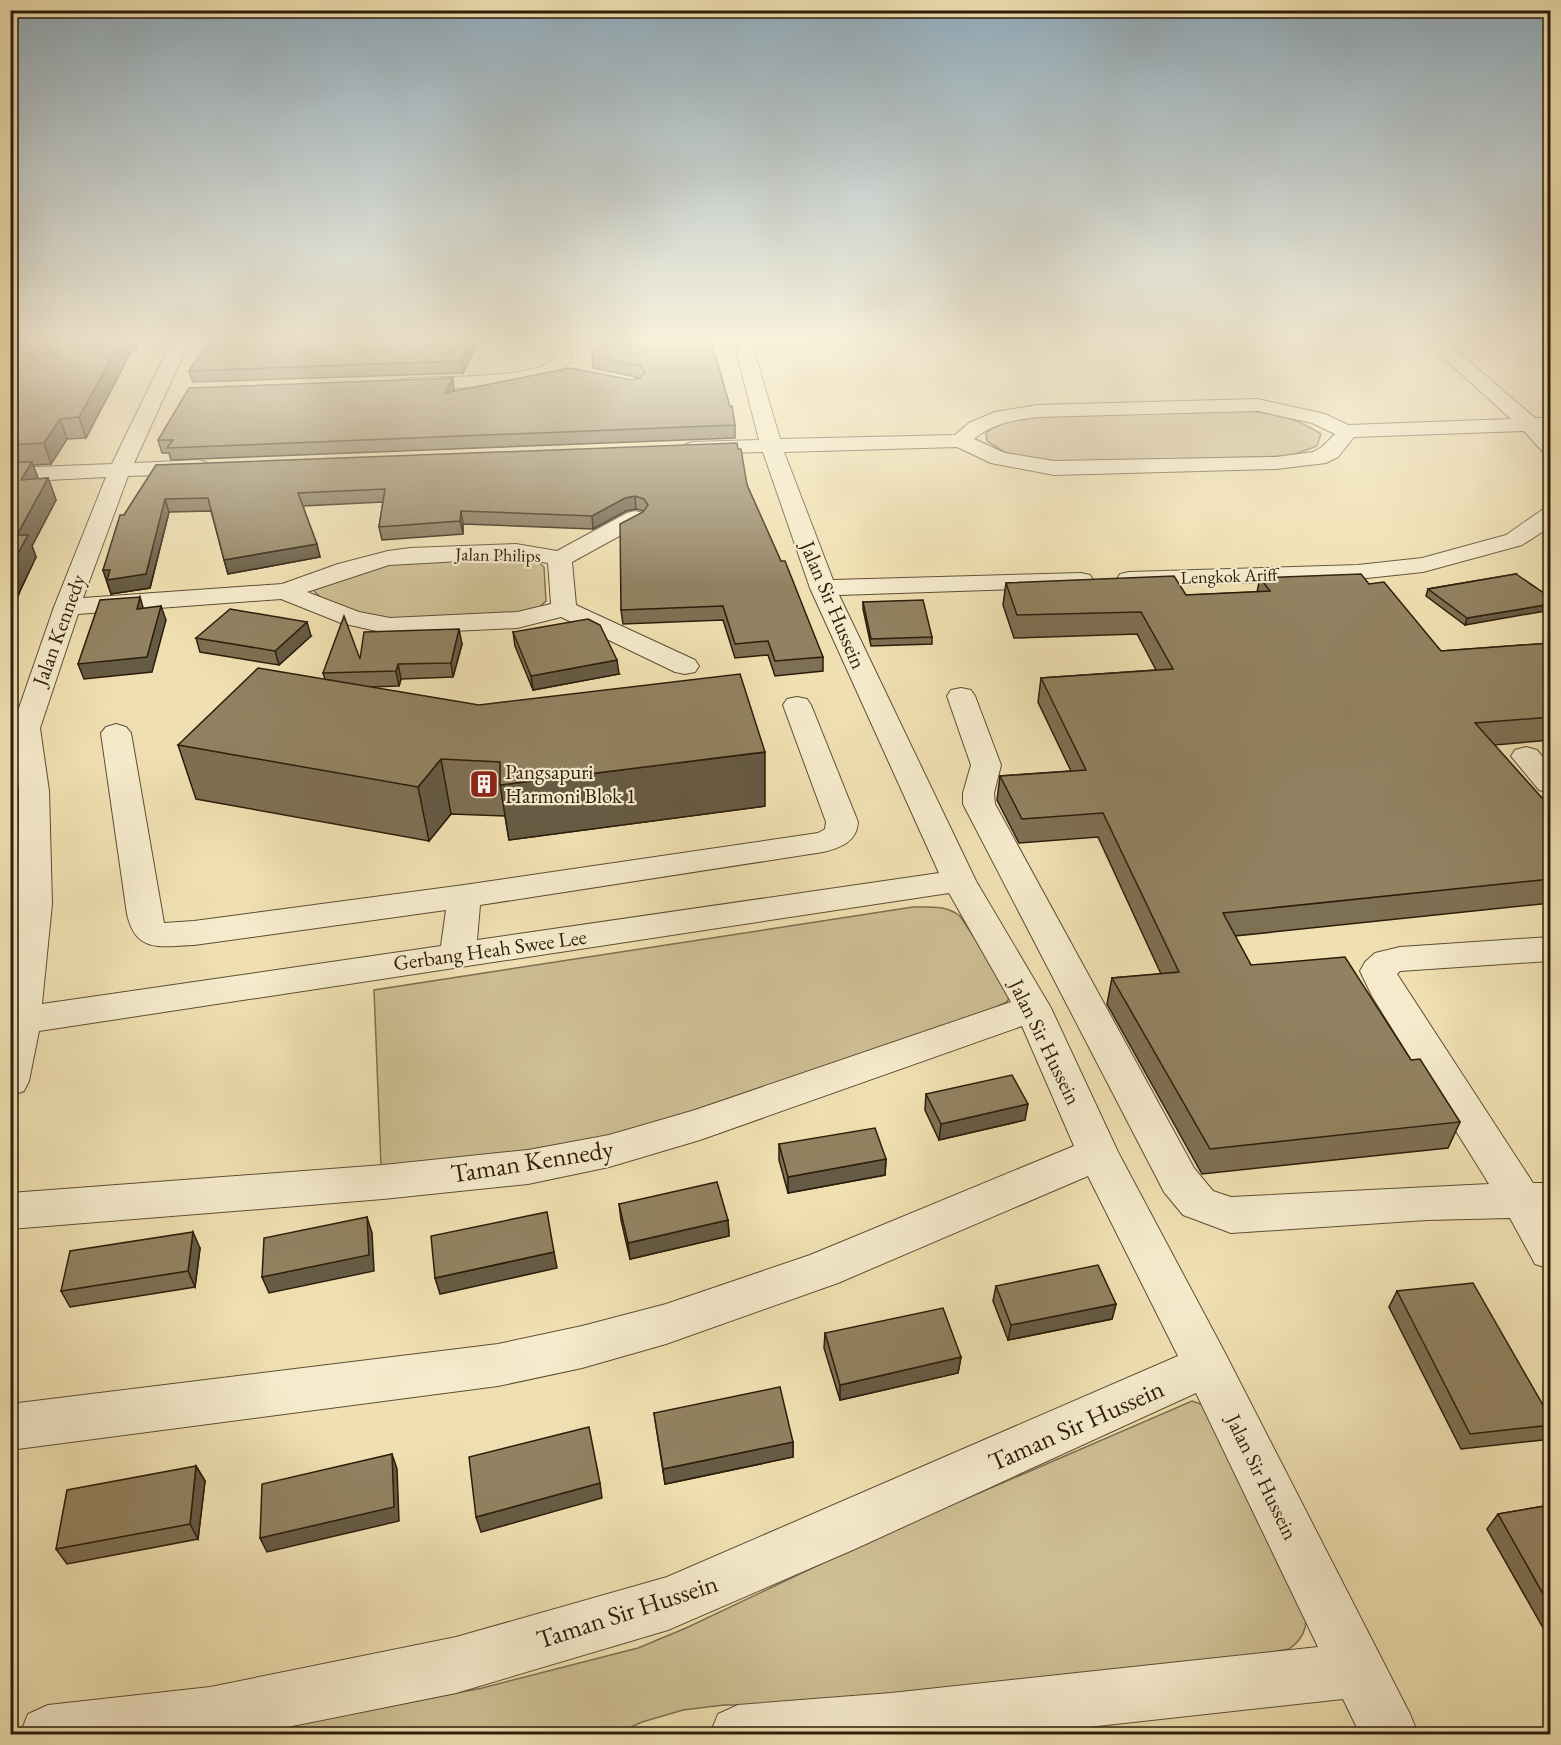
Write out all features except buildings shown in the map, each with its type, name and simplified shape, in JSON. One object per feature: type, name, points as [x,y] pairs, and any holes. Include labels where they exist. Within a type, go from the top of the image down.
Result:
[{"type":"street","name":"Jalan Kennedy","points":[[10,1081],[22,1020],[23,844],[34,791],[26,728],[66,607],[120,470],[142,421]]},
{"type":"street","name":"Jalan Sir Hussein","points":[[764,421],[771,446],[823,588],[959,881],[1033,1008],[1098,1154],[1208,1366],[1390,1734]]},
{"type":"street","points":[[960,441],[976,427],[989,421]]},
{"type":"street","points":[[1326,421],[1345,431],[1540,425],[1551,448]]},
{"type":"street","points":[[676,449],[960,441],[999,458],[1045,467],[1276,463],[1318,458],[1330,452],[1345,435],[1345,431]]},
{"type":"street","points":[[10,475],[215,466]]},
{"type":"street","name":"Lengkok Ariff","points":[[823,588],[1391,570],[1465,555],[1514,540],[1551,515]]},
{"type":"street","points":[[560,560],[635,518]]},
{"type":"street","name":"Jalan Philips","points":[[66,607],[285,591],[347,569],[388,558],[498,551],[532,552],[560,560],[564,609],[517,620],[390,626],[375,625],[306,601],[285,591]]},
{"type":"street","points":[[564,609],[685,666]]},
{"type":"street","points":[[961,696],[986,765],[986,774],[978,789],[979,804],[1179,1180],[1198,1203],[1232,1215],[1427,1203],[1537,1201]]},
{"type":"street","points":[[116,733],[144,914],[147,927],[156,935],[194,933],[464,896],[832,839],[842,828],[842,822],[797,705]]},
{"type":"street","points":[[1526,756],[1551,784]]},
{"type":"street","name":"Gerbang Heah Swee Lee","points":[[22,1020],[959,881]]},
{"type":"street","points":[[458,955],[464,896]]},
{"type":"street","points":[[1551,949],[1400,959],[1388,962],[1378,971],[1385,987],[1537,1201],[1551,1251]]},
{"type":"street","name":"Taman Kennedy","points":[[10,1211],[418,1179],[528,1167],[581,1156],[700,1124],[1033,1008]]},
{"type":"street","points":[[10,1426],[498,1365],[582,1347],[666,1324],[822,1270],[1098,1154]]},
{"type":"street","name":"Taman Sir Hussein","points":[[48,1734],[210,1715],[456,1665],[668,1602],[837,1531],[1208,1366]]},
{"type":"street","points":[[738,1734],[902,1719],[1358,1670]]},
{"type":"shaded area","points":[[1006,421],[1296,421],[1321,434],[1317,446],[1290,456],[1045,462],[1004,452],[987,441],[986,432]]},
{"type":"shaded area","points":[[517,556],[535,559],[544,567],[546,601],[535,610],[487,616],[400,619],[358,612],[335,604],[317,594],[312,588],[384,564]]},
{"type":"shaded area","points":[[913,907],[943,908],[960,916],[1011,993],[1007,1002],[966,1021],[628,1132],[522,1154],[381,1166],[374,990]]},
{"type":"shaded area","points":[[1192,1401],[1206,1406],[1306,1603],[1305,1629],[1299,1640],[1289,1649],[1160,1671],[860,1704],[724,1705],[683,1710],[642,1722],[616,1734],[248,1734],[482,1688],[638,1648],[686,1628],[882,1535]]},
{"type":"place","name":"Pangsapuri Harmoni Blok 1","points":[[484,784]]}]
